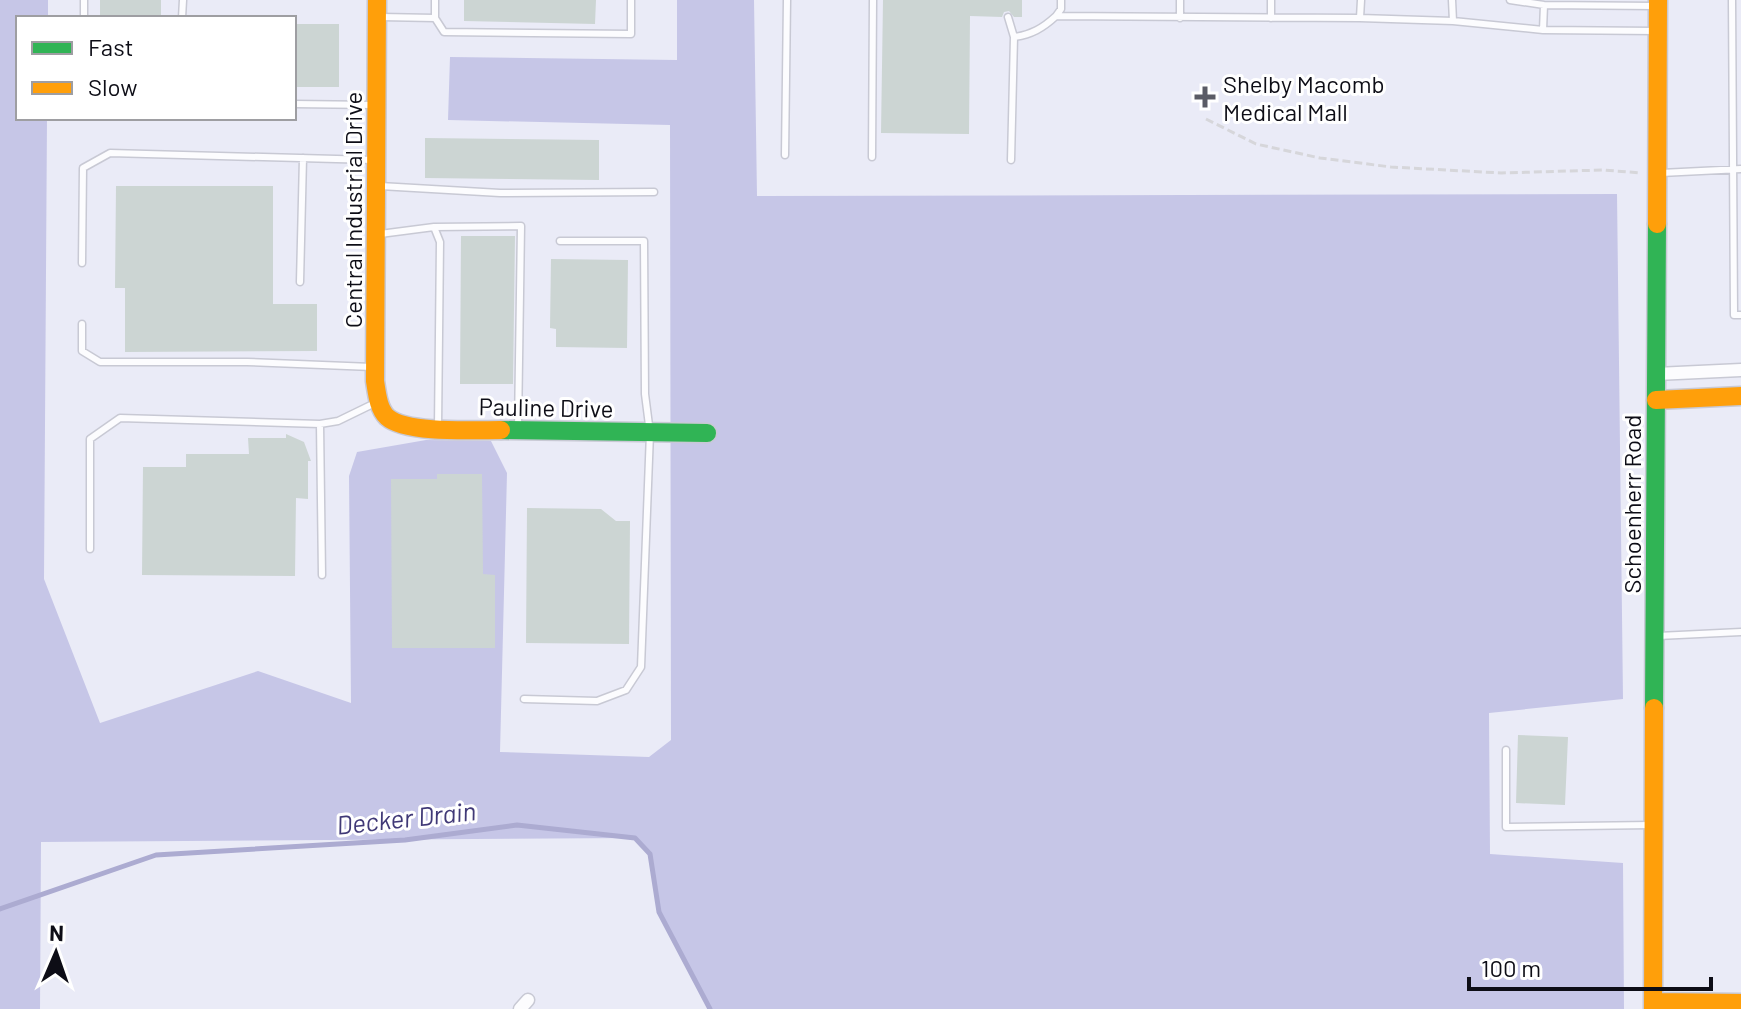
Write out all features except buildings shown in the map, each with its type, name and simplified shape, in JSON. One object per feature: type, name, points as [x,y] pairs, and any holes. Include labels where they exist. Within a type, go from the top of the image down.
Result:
[{"type":"street","name":"Schoenherr Road","points":[[1653,1005],[1658,3]]},
{"type":"street","name":"Central Industrial Drive","points":[[377,9],[375,367],[382,409]]},
{"type":"street","points":[[1656,374],[1741,370]]},
{"type":"street","points":[[1656,400],[1741,396]]},
{"type":"street","name":"Pauline Drive","points":[[382,409],[403,425],[438,429],[707,433]]},
{"type":"street","points":[[1653,1005],[1741,1003]]},
{"type":"lane","points":[[435,0],[435,18],[444,32],[631,34],[631,0]]},
{"type":"lane","points":[[785,155],[787,0]]},
{"type":"lane","points":[[872,157],[873,0]]},
{"type":"lane","points":[[1014,37],[1037,31],[1056,16],[1061,9],[1061,0]]},
{"type":"lane","points":[[1180,0],[1180,18]]},
{"type":"lane","points":[[1271,0],[1271,18]]},
{"type":"lane","points":[[1360,18],[1361,0]]},
{"type":"lane","points":[[1452,0],[1453,21]]},
{"type":"lane","points":[[1510,0],[1544,5],[1658,3]]},
{"type":"lane","points":[[1732,0],[1737,169],[1734,315],[1741,315]]},
{"type":"lane","points":[[1543,30],[1544,5]]},
{"type":"lane","points":[[377,9],[435,18]]},
{"type":"lane","points":[[1056,16],[1360,18],[1453,21],[1543,30],[1658,31]]},
{"type":"lane","points":[[1008,17],[1014,37],[1011,160]]},
{"type":"lane","points":[[296,104],[377,105]]},
{"type":"lane","points":[[82,263],[83,168],[110,153],[376,160]]},
{"type":"lane","points":[[300,282],[303,158]]},
{"type":"lane","points":[[1657,174],[1737,169]]},
{"type":"lane","points":[[376,185],[500,193],[654,192]]},
{"type":"lane","points":[[376,235],[434,227],[521,226],[518,430]]},
{"type":"lane","points":[[434,227],[440,242],[438,429]]},
{"type":"lane","points":[[524,699],[597,701],[626,690],[641,667],[650,433],[645,394],[644,241],[560,241]]},
{"type":"lane","points":[[82,324],[82,351],[100,362],[247,362],[375,367]]},
{"type":"lane","points":[[90,549],[90,439],[120,418],[320,424],[382,409]]},
{"type":"lane","points":[[320,424],[322,575]]},
{"type":"lane","points":[[1654,636],[1741,632]]},
{"type":"lane","points":[[1506,750],[1506,827],[1655,825]]},
{"type":"path","points":[[1206,119],[1256,144],[1320,158],[1391,167],[1501,173],[1603,170],[1657,174]]},
{"type":"shaded area","points":[[0,0],[48,0],[48,16],[16,16],[16,120],[47,120],[44,579],[100,723],[258,671],[351,703],[349,476],[357,452],[426,440],[491,441],[507,473],[500,752],[649,757],[671,740],[670,125],[448,120],[450,57],[677,60],[677,0],[754,0],[757,196],[1617,194],[1623,699],[1489,713],[1490,854],[1623,863],[1624,1009],[710,1009],[659,912],[650,854],[635,838],[41,842],[40,1009],[0,1009]]},
{"type":"waterway","name":"Decker Drain","points":[[0,909],[156,855],[405,840],[517,825],[635,838],[650,854],[659,912],[710,1009]]},
{"type":"traffic: fast","points":[[1654,708],[1657,224]]},
{"type":"traffic: fast","points":[[501,430],[707,433]]},
{"type":"traffic: slow","points":[[377,0],[375,381],[378,400],[387,417],[409,426],[441,430],[501,430]]},
{"type":"traffic: slow","points":[[1657,224],[1658,0]]},
{"type":"traffic: slow","points":[[1656,400],[1741,396]]},
{"type":"traffic: slow","points":[[1653,1009],[1654,708]]},
{"type":"traffic: slow","points":[[1653,1002],[1741,1003]]},
{"type":"place","name":"Shelby Macomb Medical Mall","points":[[1205,97]]}]
